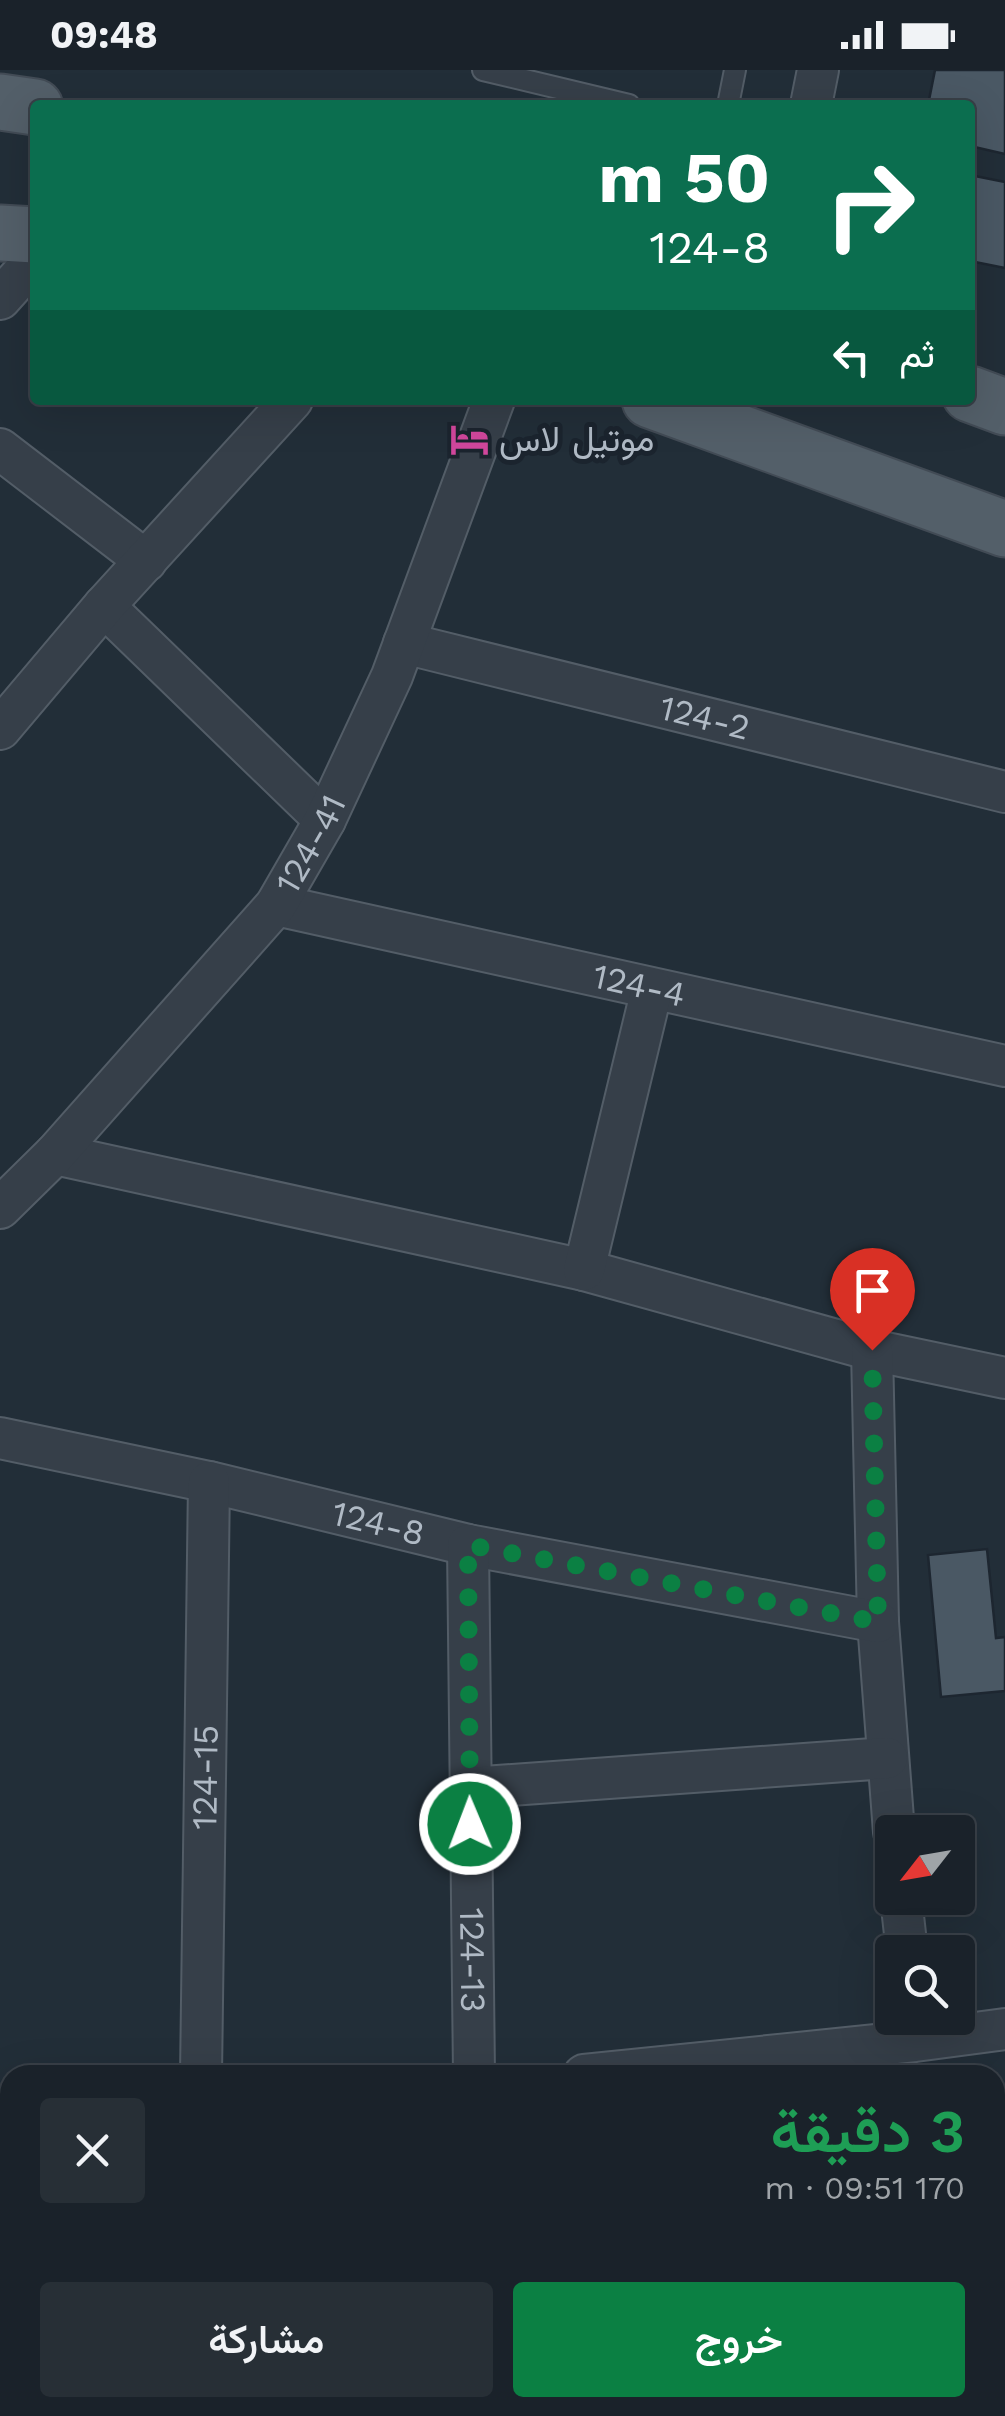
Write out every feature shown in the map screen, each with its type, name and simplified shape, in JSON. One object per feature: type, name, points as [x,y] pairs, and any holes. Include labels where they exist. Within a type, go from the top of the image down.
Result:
[{"type":"main road","points":[[0,233],[30,235]]},
{"type":"main road","points":[[975,396],[1005,406]]},
{"type":"main road","points":[[664,405],[1005,529]]},
{"type":"street","points":[[812,100],[818,70]]},
{"type":"street","points":[[0,299],[30,266]]},
{"type":"street","points":[[0,730],[104,606],[287,405]]},
{"type":"street","name":"124-41","points":[[0,1208],[55,1154],[276,905],[325,820],[404,643],[492,405]]},
{"type":"street","points":[[0,449],[146,560]]},
{"type":"street","points":[[104,606],[325,820]]},
{"type":"street","name":"124-2","points":[[404,643],[1005,792]]},
{"type":"street","name":"124-4","points":[[276,905],[1005,1066]]},
{"type":"street","points":[[584,1270],[652,989]]},
{"type":"street","points":[[55,1154],[584,1270],[872,1350],[1005,1378]]},
{"type":"street","points":[[872,1350],[878,1622],[892,1815]]},
{"type":"street","name":"124-8","points":[[0,1438],[210,1482],[468,1545],[878,1622]]},
{"type":"street","name":"124-15","points":[[202,2065],[210,1482]]},
{"type":"street","name":"124-13","points":[[468,1545],[474,2065]]},
{"type":"street","points":[[470,1788],[887,1758]]},
{"type":"street","points":[[975,2029],[1005,2029]]},
{"type":"street","points":[[656,2065],[875,2034]]},
{"type":"lane","points":[[483,70],[608,100]]},
{"type":"lane","points":[[729,100],[735,70]]},
{"type":"building","points":[[935,70],[1005,70],[1005,154],[975,147],[975,100],[929,100]]},
{"type":"building","points":[[975,176],[1005,182],[1005,268],[975,262]]},
{"type":"building","points":[[987,1549],[996,1638],[1005,1637],[1005,1691],[941,1697],[928,1555]]},
{"type":"place","name":"موتيل لاس","points":[[469,439]]},
{"type":"route","points":[[470,1824],[468,1545],[878,1622],[872,1350]]}]
